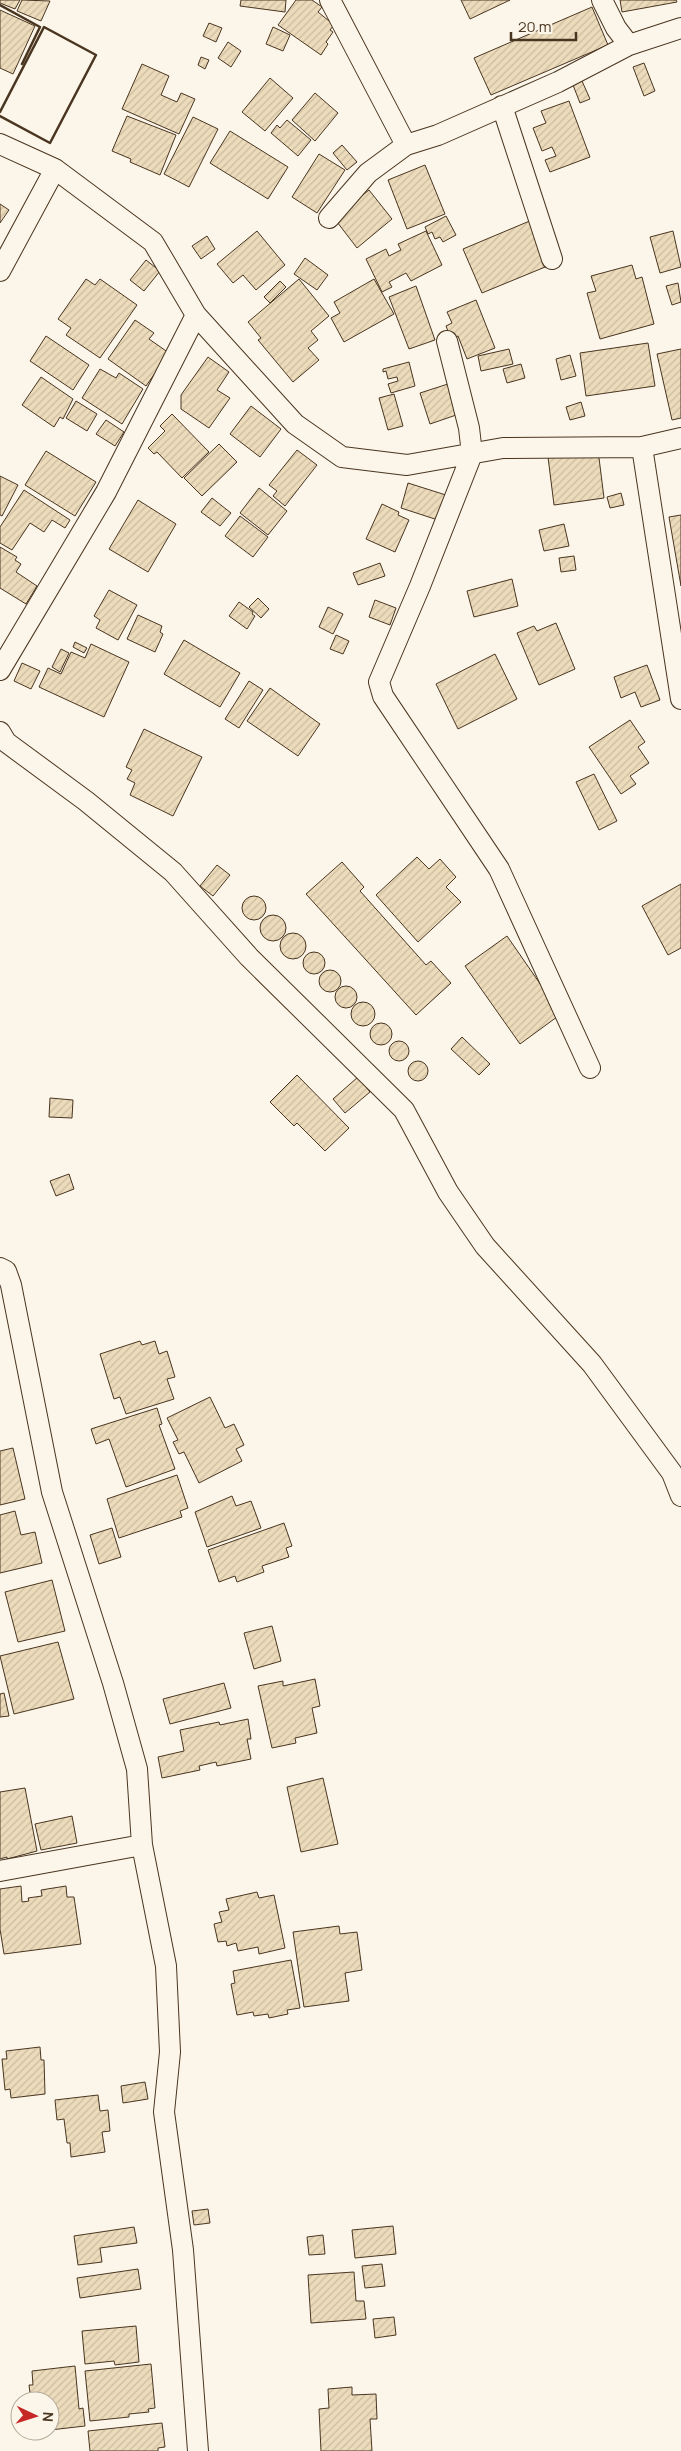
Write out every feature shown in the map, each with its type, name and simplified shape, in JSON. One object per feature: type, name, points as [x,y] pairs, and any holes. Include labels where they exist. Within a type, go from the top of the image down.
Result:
[{"type":"street","points":[[330,0],[406,145]]},
{"type":"street","points":[[602,0],[616,28],[629,45]]},
{"type":"street","points":[[329,218],[368,173],[406,145],[438,135],[558,82],[629,45],[681,28]]},
{"type":"street","points":[[502,106],[552,259]]},
{"type":"street","points":[[0,144],[55,169],[153,242],[196,315],[294,424],[342,457],[407,465],[503,448],[642,447],[681,438]]},
{"type":"street","points":[[0,271],[55,169]]},
{"type":"street","points":[[0,670],[106,492],[196,315]]},
{"type":"street","points":[[446,341],[469,428],[472,454],[420,586],[378,682],[383,696],[499,869],[590,1068]]},
{"type":"street","points":[[642,447],[681,699]]},
{"type":"street","points":[[0,732],[6,742],[86,801],[172,872],[249,957],[404,1110],[448,1192],[485,1246],[592,1364],[672,1473],[681,1496]]},
{"type":"street","points":[[0,1268],[6,1271],[11,1285],[52,1492],[113,1683],[137,1769],[142,1845],[166,1966],[170,2052],[164,2112],[183,2250],[198,2451]]},
{"type":"street","points":[[0,1871],[142,1845]]},
{"type":"building","points":[[0,0],[20,0],[15,9],[0,3]]},
{"type":"building","points":[[22,0],[50,1],[41,21],[17,11]]},
{"type":"building","points":[[241,0],[286,0],[285,12],[240,6]]},
{"type":"building","points":[[296,0],[312,0],[322,7],[318,12],[334,25],[330,30],[333,32],[326,42],[328,44],[321,55],[278,25]]},
{"type":"building","points":[[461,0],[510,0],[470,19]]},
{"type":"building","points":[[620,0],[676,0],[677,2],[622,12]]},
{"type":"building","points":[[592,7],[608,45],[491,95],[474,58]]},
{"type":"building","points":[[0,10],[35,26],[13,74],[0,68]]},
{"type":"building","points":[[209,23],[222,28],[216,42],[203,36]]},
{"type":"building","points":[[273,27],[290,35],[283,51],[266,44]]},
{"type":"building","points":[[228,42],[241,51],[231,67],[218,58]]},
{"type":"building","points":[[201,57],[209,60],[205,69],[198,65]]},
{"type":"building","points":[[644,63],[655,91],[644,96],[633,67]]},
{"type":"building","points":[[142,64],[169,76],[161,95],[177,102],[181,93],[195,99],[179,134],[122,109]]},
{"type":"building","points":[[270,78],[293,98],[265,131],[242,112]]},
{"type":"building","points":[[582,81],[590,99],[580,103],[573,85]]},
{"type":"building","points":[[315,93],[338,113],[315,141],[292,120]]},
{"type":"building","points":[[569,101],[590,157],[550,172],[545,160],[556,156],[552,147],[542,151],[533,128],[546,123],[541,111]]},
{"type":"building","points":[[127,116],[176,135],[160,175],[130,162],[131,159],[112,151]]},
{"type":"building","points":[[193,117],[218,129],[189,187],[164,174]]},
{"type":"building","points":[[287,120],[311,140],[298,156],[271,133],[277,125],[280,128]]},
{"type":"building","points":[[230,131],[288,167],[268,199],[210,163]]},
{"type":"building","points":[[342,145],[357,162],[347,170],[333,153]]},
{"type":"building","points":[[319,154],[345,170],[317,213],[292,197]]},
{"type":"building","points":[[425,165],[445,214],[407,229],[388,180]]},
{"type":"building","points":[[369,190],[392,219],[357,248],[334,218]]},
{"type":"building","points":[[0,204],[9,210],[0,223]]},
{"type":"building","points":[[446,216],[456,235],[443,242],[440,237],[435,239],[432,232],[428,234],[425,227]]},
{"type":"building","points":[[532,220],[550,265],[482,293],[463,249]]},
{"type":"building","points":[[257,231],[285,265],[256,290],[243,275],[233,283],[217,264]]},
{"type":"building","points":[[426,231],[442,265],[411,281],[406,273],[389,282],[392,287],[382,292],[366,259],[386,249],[389,256],[401,250],[398,244]]},
{"type":"building","points":[[673,231],[681,267],[660,273],[650,237]]},
{"type":"building","points":[[207,236],[215,249],[201,259],[192,246]]},
{"type":"building","points":[[305,258],[328,275],[317,290],[294,274]]},
{"type":"building","points":[[146,260],[160,271],[144,291],[130,280]]},
{"type":"building","points":[[632,265],[636,279],[642,277],[654,324],[600,339],[587,293],[596,291],[591,276]]},
{"type":"building","points":[[86,279],[95,285],[100,279],[137,305],[100,358],[66,335],[71,328],[58,319]]},
{"type":"building","points":[[299,279],[329,316],[311,331],[318,340],[308,348],[319,360],[293,382],[258,340],[261,338],[248,322]]},
{"type":"building","points":[[374,279],[394,314],[344,342],[331,318],[340,313],[334,302]]},
{"type":"building","points":[[280,281],[286,287],[270,303],[264,297]]},
{"type":"building","points":[[678,283],[681,302],[672,305],[666,286]]},
{"type":"building","points":[[416,286],[435,340],[409,349],[389,297]]},
{"type":"building","points":[[476,300],[495,348],[467,359],[458,336],[451,339],[446,326],[452,323],[447,312]]},
{"type":"building","points":[[135,320],[154,333],[149,339],[169,353],[146,386],[108,359]]},
{"type":"building","points":[[46,336],[89,365],[73,390],[30,361]]},
{"type":"building","points":[[648,343],[655,386],[586,396],[580,353]]},
{"type":"building","points":[[509,349],[513,364],[481,371],[478,356]]},
{"type":"building","points":[[681,349],[681,418],[672,420],[657,354]]},
{"type":"building","points":[[570,355],[576,376],[561,380],[556,359]]},
{"type":"building","points":[[208,357],[229,372],[217,390],[230,398],[209,428],[181,409],[181,395]]},
{"type":"building","points":[[409,362],[415,386],[391,393],[388,384],[398,381],[397,377],[388,379],[386,371],[383,372],[383,369]]},
{"type":"building","points":[[521,364],[525,378],[507,383],[503,369]]},
{"type":"building","points":[[100,369],[116,378],[119,373],[143,389],[122,424],[82,398]]},
{"type":"building","points":[[41,377],[73,399],[63,419],[60,417],[54,427],[22,405]]},
{"type":"building","points":[[451,383],[462,413],[430,424],[420,393]]},
{"type":"building","points":[[394,394],[403,426],[388,430],[379,398]]},
{"type":"building","points":[[76,401],[97,414],[87,431],[66,418]]},
{"type":"building","points":[[581,402],[585,416],[570,420],[566,407]]},
{"type":"building","points":[[251,406],[281,429],[260,457],[230,434]]},
{"type":"building","points":[[172,414],[209,452],[182,478],[157,452],[154,454],[148,448],[165,431],[160,426]]},
{"type":"building","points":[[106,420],[124,432],[115,446],[96,434]]},
{"type":"building","points":[[219,444],[237,462],[202,496],[184,478]]},
{"type":"building","points":[[297,450],[317,465],[285,506],[273,496],[277,491],[269,485]]},
{"type":"building","points":[[598,450],[604,498],[554,505],[548,457]]},
{"type":"building","points":[[46,451],[96,482],[75,516],[25,485]]},
{"type":"building","points":[[0,476],[18,485],[2,516],[0,515]]},
{"type":"building","points":[[408,483],[449,496],[441,521],[401,508]]},
{"type":"building","points":[[259,488],[287,511],[268,535],[240,513]]},
{"type":"building","points":[[24,490],[70,520],[65,528],[52,520],[44,532],[30,523],[12,550],[0,543],[0,527]]},
{"type":"building","points":[[621,493],[624,505],[610,508],[607,497]]},
{"type":"building","points":[[212,498],[231,513],[220,526],[201,512]]},
{"type":"building","points":[[138,500],[176,524],[148,572],[109,549]]},
{"type":"building","points":[[382,504],[399,512],[398,515],[409,520],[395,552],[366,539]]},
{"type":"building","points":[[681,515],[681,586],[669,517]]},
{"type":"building","points":[[240,516],[268,537],[253,557],[225,536]]},
{"type":"building","points":[[564,524],[569,546],[544,551],[539,530]]},
{"type":"building","points":[[0,547],[17,557],[15,560],[21,564],[16,572],[37,586],[26,604],[0,588]]},
{"type":"building","points":[[574,556],[576,570],[561,572],[559,558]]},
{"type":"building","points":[[380,563],[385,576],[358,585],[353,573]]},
{"type":"building","points":[[512,579],[518,606],[474,617],[467,591]]},
{"type":"building","points":[[109,590],[137,605],[118,640],[96,628],[100,620],[94,616]]},
{"type":"building","points":[[258,598],[269,609],[261,618],[249,607]]},
{"type":"building","points":[[375,600],[396,608],[390,625],[369,617]]},
{"type":"building","points":[[239,602],[253,612],[252,614],[255,616],[247,629],[229,616]]},
{"type":"building","points":[[328,607],[343,614],[333,634],[319,627]]},
{"type":"building","points":[[138,615],[162,626],[160,632],[163,634],[155,652],[127,639]]},
{"type":"building","points":[[556,623],[575,669],[539,685],[517,633],[534,626],[537,631]]},
{"type":"building","points":[[336,635],[349,641],[343,654],[330,649]]},
{"type":"building","points":[[184,640],[240,673],[220,707],[164,674]]},
{"type":"building","points":[[75,642],[87,648],[84,653],[73,647]]},
{"type":"building","points":[[91,644],[129,662],[104,717],[39,687],[48,668],[61,674],[71,652],[85,658]]},
{"type":"building","points":[[61,649],[69,653],[60,672],[52,667]]},
{"type":"building","points":[[495,654],[517,699],[458,729],[436,684]]},
{"type":"building","points":[[22,663],[40,671],[31,689],[14,681]]},
{"type":"building","points":[[647,665],[660,700],[641,707],[635,692],[621,698],[614,677]]},
{"type":"building","points":[[249,681],[263,690],[239,728],[225,719]]},
{"type":"building","points":[[270,688],[320,724],[298,756],[247,721]]},
{"type":"building","points":[[630,720],[645,742],[638,747],[649,763],[630,776],[636,784],[621,794],[589,747]]},
{"type":"building","points":[[144,729],[202,757],[173,816],[130,795],[135,783],[127,779],[132,770],[126,767]]},
{"type":"building","points":[[594,774],[617,821],[599,830],[576,782]]},
{"type":"building","points":[[417,857],[429,869],[440,859],[456,877],[446,887],[461,902],[418,942],[376,895]]},
{"type":"building","points":[[342,862],[364,887],[360,891],[426,965],[431,961],[451,983],[416,1015],[306,894]]},
{"type":"building","points":[[217,865],[230,875],[213,896],[200,886]]},
{"type":"building","points":[[681,884],[681,948],[668,955],[642,906]]},
{"type":"building","points":[[254,896],[262,900],[266,908],[262,916],[254,920],[246,916],[242,908],[246,900]]},
{"type":"building","points":[[273,915],[282,919],[286,928],[282,937],[273,941],[264,937],[260,928],[264,919]]},
{"type":"building","points":[[293,933],[302,937],[306,946],[302,955],[293,959],[284,955],[280,946],[284,937]]},
{"type":"building","points":[[507,936],[561,1014],[520,1044],[465,966]]},
{"type":"building","points":[[314,952],[322,955],[325,963],[322,971],[314,974],[306,971],[303,963],[306,955]]},
{"type":"building","points":[[330,970],[338,973],[341,981],[338,989],[330,992],[322,989],[319,981],[322,973]]},
{"type":"building","points":[[346,986],[354,989],[357,997],[354,1005],[346,1008],[338,1005],[335,997],[338,989]]},
{"type":"building","points":[[363,1002],[371,1006],[375,1014],[371,1022],[363,1026],[355,1022],[351,1014],[355,1006]]},
{"type":"building","points":[[377,1023],[385,1023],[392,1030],[392,1038],[385,1045],[377,1045],[370,1038],[370,1030]]},
{"type":"building","points":[[462,1037],[490,1064],[479,1075],[451,1049]]},
{"type":"building","points":[[399,1041],[406,1044],[409,1051],[406,1058],[399,1061],[392,1058],[389,1051],[392,1044]]},
{"type":"building","points":[[418,1061],[425,1064],[428,1071],[425,1078],[418,1081],[411,1078],[408,1071],[411,1064]]},
{"type":"building","points":[[297,1075],[349,1128],[325,1151],[297,1123],[294,1126],[270,1102]]},
{"type":"building","points":[[358,1077],[370,1092],[345,1113],[333,1099]]},
{"type":"building","points":[[50,1098],[73,1100],[72,1118],[49,1117]]},
{"type":"building","points":[[69,1174],[74,1189],[56,1196],[50,1181]]},
{"type":"building","points":[[140,1341],[142,1345],[155,1341],[159,1354],[167,1351],[175,1377],[167,1379],[174,1399],[126,1414],[120,1397],[114,1399],[100,1354]]},
{"type":"building","points":[[210,1397],[225,1428],[234,1424],[244,1445],[236,1449],[242,1461],[199,1483],[184,1452],[179,1454],[173,1442],[178,1440],[167,1418]]},
{"type":"building","points":[[157,1408],[162,1424],[159,1425],[175,1469],[126,1487],[109,1439],[96,1444],[91,1429]]},
{"type":"building","points":[[13,1448],[25,1499],[0,1505],[0,1451]]},
{"type":"building","points":[[177,1475],[188,1508],[180,1511],[182,1517],[119,1538],[107,1499]]},
{"type":"building","points":[[232,1496],[236,1506],[251,1501],[261,1528],[207,1547],[195,1512]]},
{"type":"building","points":[[15,1511],[21,1535],[35,1532],[42,1563],[0,1573],[0,1515]]},
{"type":"building","points":[[284,1523],[292,1546],[286,1548],[289,1557],[262,1566],[264,1572],[237,1582],[235,1576],[219,1582],[208,1550]]},
{"type":"building","points":[[112,1528],[121,1557],[99,1564],[90,1535]]},
{"type":"building","points":[[52,1580],[65,1631],[18,1642],[5,1592]]},
{"type":"building","points":[[272,1626],[281,1661],[254,1669],[244,1633]]},
{"type":"building","points":[[58,1642],[74,1699],[14,1714],[0,1656]]},
{"type":"building","points":[[315,1679],[320,1706],[312,1708],[317,1733],[295,1738],[296,1743],[272,1748],[258,1686],[283,1681],[283,1686]]},
{"type":"building","points":[[224,1683],[231,1708],[170,1724],[163,1699]]},
{"type":"building","points":[[4,1693],[9,1716],[0,1717],[0,1694]]},
{"type":"building","points":[[248,1719],[251,1739],[247,1739],[251,1759],[217,1766],[216,1762],[199,1766],[200,1770],[162,1778],[158,1757],[184,1751],[180,1730],[219,1722],[220,1725]]},
{"type":"building","points":[[323,1778],[338,1844],[301,1852],[287,1787]]},
{"type":"building","points":[[25,1788],[37,1851],[0,1859],[0,1792]]},
{"type":"building","points":[[72,1816],[77,1843],[41,1850],[35,1824]]},
{"type":"building","points":[[21,1886],[22,1902],[29,1901],[28,1898],[42,1896],[41,1890],[66,1886],[67,1897],[74,1897],[81,1944],[4,1954],[0,1929],[0,1889]]},
{"type":"building","points":[[257,1892],[259,1898],[274,1895],[285,1948],[259,1954],[258,1947],[238,1951],[236,1943],[227,1946],[226,1941],[218,1942],[214,1924],[222,1922],[219,1912],[229,1910],[226,1899]]},
{"type":"building","points":[[339,1926],[340,1934],[357,1932],[362,1970],[345,1973],[349,2001],[304,2007],[293,1932]]},
{"type":"building","points":[[291,1960],[300,2008],[287,2010],[288,2014],[269,2018],[268,2014],[254,2016],[253,2012],[237,2015],[231,1984],[235,1983],[233,1971]]},
{"type":"building","points":[[40,2047],[41,2060],[44,2060],[45,2094],[11,2098],[10,2089],[5,2090],[2,2059],[7,2059],[6,2051]]},
{"type":"building","points":[[145,2082],[148,2099],[123,2103],[121,2086]]},
{"type":"building","points":[[98,2095],[100,2111],[108,2110],[110,2131],[102,2132],[105,2152],[71,2157],[70,2143],[67,2143],[64,2119],[57,2120],[55,2100]]},
{"type":"building","points":[[208,2209],[210,2223],[194,2225],[192,2211]]},
{"type":"building","points":[[393,2226],[396,2254],[355,2258],[352,2230]]},
{"type":"building","points":[[134,2227],[137,2243],[100,2248],[102,2262],[78,2265],[74,2236]]},
{"type":"building","points":[[323,2235],[325,2254],[309,2255],[307,2237]]},
{"type":"building","points":[[382,2264],[385,2286],[365,2288],[362,2266]]},
{"type":"building","points":[[138,2269],[141,2289],[80,2298],[77,2278]]},
{"type":"building","points":[[354,2272],[356,2301],[364,2301],[366,2319],[311,2323],[308,2275]]},
{"type":"building","points":[[394,2317],[396,2335],[375,2338],[373,2319]]},
{"type":"building","points":[[136,2326],[139,2362],[115,2365],[114,2361],[85,2364],[82,2331]]},
{"type":"building","points":[[151,2364],[155,2408],[148,2409],[149,2412],[129,2414],[129,2417],[90,2421],[85,2371]]},
{"type":"building","points":[[75,2366],[79,2409],[83,2408],[85,2426],[60,2429],[60,2391],[30,2391],[29,2385],[33,2385],[32,2371]]},
{"type":"building","points":[[352,2387],[352,2395],[376,2394],[377,2419],[370,2419],[372,2451],[321,2451],[319,2409],[329,2408],[328,2389]]},
{"type":"building","points":[[162,2423],[165,2447],[158,2448],[158,2451],[90,2451],[88,2431]]},
{"type":"wall","points":[[0,5],[40,27],[22,64]]},
{"type":"wall","points":[[0,112],[44,27],[96,55],[50,143],[0,116]]}]
